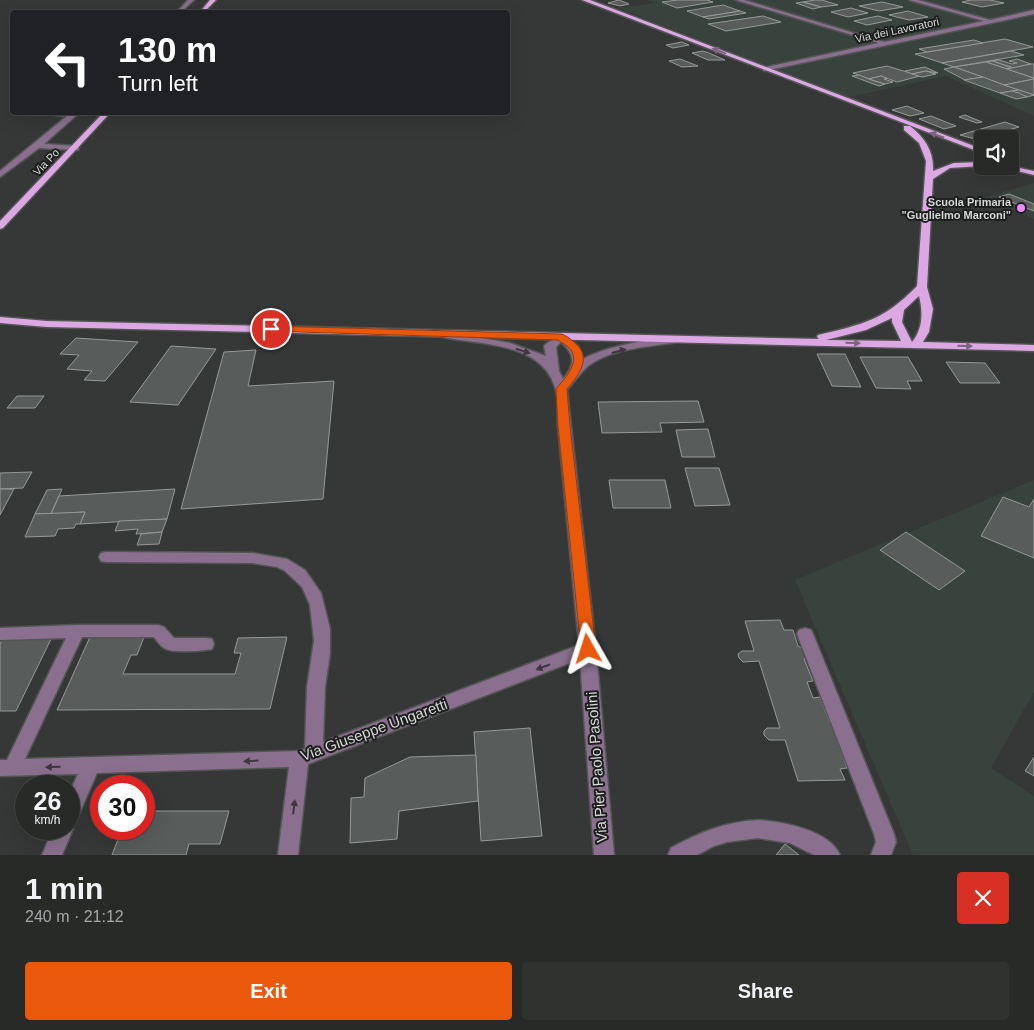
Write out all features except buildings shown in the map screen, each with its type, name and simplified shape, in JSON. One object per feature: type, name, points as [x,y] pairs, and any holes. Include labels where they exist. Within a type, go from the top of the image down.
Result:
[{"type":"main road","points":[[204,10],[213,0]]},
{"type":"main road","points":[[585,0],[974,148]]},
{"type":"main road","name":"Via Po","points":[[0,226],[105,115]]},
{"type":"main road","points":[[892,118],[922,139],[930,161],[922,287],[928,309],[924,332],[912,345]]},
{"type":"main road","points":[[929,178],[939,169],[947,166],[974,164]]},
{"type":"main road","points":[[1019,165],[1034,172]]},
{"type":"main road","points":[[1019,169],[1034,172]]},
{"type":"main road","points":[[787,342],[843,333],[864,327],[899,309],[922,287]]},
{"type":"main road","points":[[899,309],[897,322],[912,345]]},
{"type":"main road","points":[[4,320],[1033,350]]},
{"type":"street","points":[[180,10],[191,0]]},
{"type":"street","points":[[739,0],[883,43]]},
{"type":"street","points":[[912,0],[990,20]]},
{"type":"street","name":"Via dei Lavoratori","points":[[764,69],[1034,12]]},
{"type":"street","points":[[0,175],[73,115]]},
{"type":"street","points":[[37,146],[75,148]]},
{"type":"street","points":[[441,334],[528,352],[542,359],[553,371],[562,389],[586,363],[604,355],[678,339]]},
{"type":"street","points":[[553,371],[550,346],[561,337],[576,349],[579,359],[576,372]]},
{"type":"street","name":"Via Pier Paolo Pasolini","points":[[562,389],[564,426],[588,649],[604,855]]},
{"type":"street","points":[[106,557],[253,558],[290,566],[307,581],[318,607],[322,634],[322,655],[317,678],[314,716],[288,855]]},
{"type":"street","points":[[6,768],[77,631]]},
{"type":"street","points":[[0,634],[77,631],[158,631],[170,644],[206,644]]},
{"type":"street","points":[[805,634],[884,834],[886,842],[881,855]]},
{"type":"street","name":"Via Giuseppe Ungaretti","points":[[6,768],[307,756],[588,649]]},
{"type":"street","points":[[80,789],[90,766]]},
{"type":"street","points":[[678,855],[712,837],[745,830],[794,834],[824,849],[830,855]]},
{"type":"street","points":[[52,855],[58,840]]},
{"type":"shaded area","points":[[647,0],[1034,0],[1034,116],[946,76],[849,97],[618,8],[655,3]]},
{"type":"shaded area","name":"Scuola Primaria \"Guglielmo Marconi\"","points":[[1034,183],[1034,219],[984,198]]},
{"type":"shaded area","points":[[1034,480],[1034,692],[991,768],[1034,796],[1034,855],[913,855],[795,580]]},
{"type":"place","name":"Scuola Primaria \"Guglielmo Marconi\"","points":[[1021,208]]},
{"type":"route","points":[[271,329],[561,337],[576,349],[579,359],[576,372],[562,389],[564,426],[588,649]]}]
